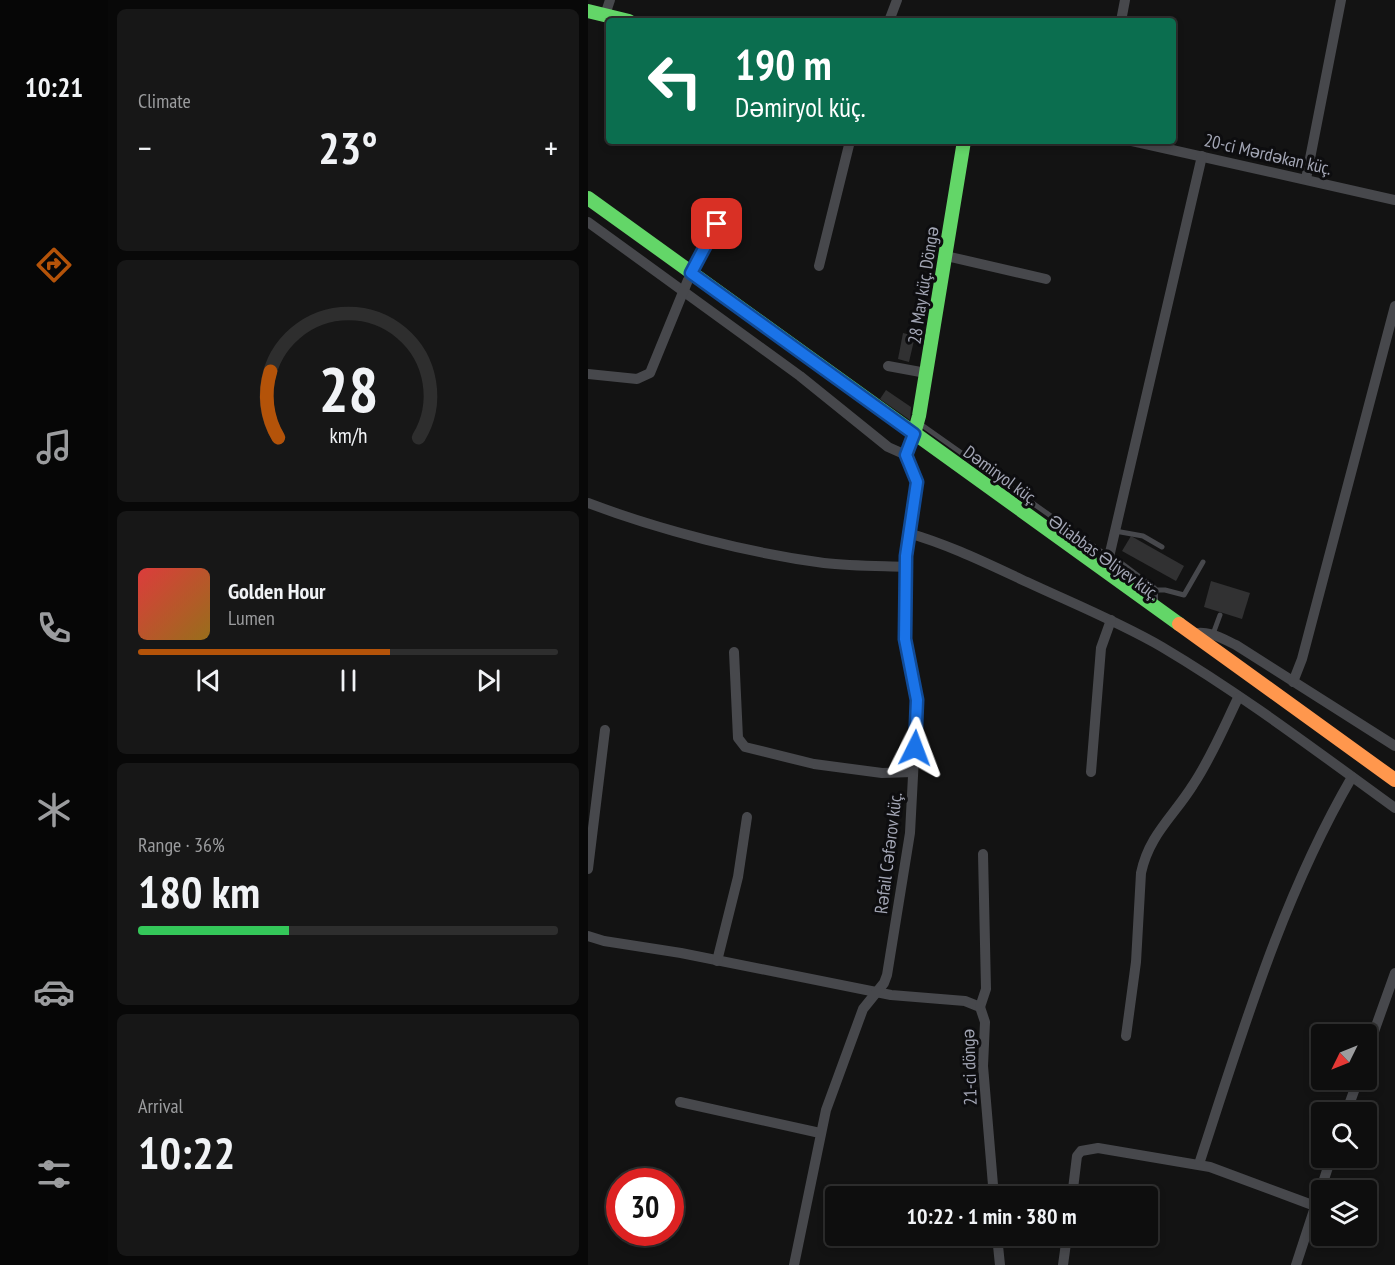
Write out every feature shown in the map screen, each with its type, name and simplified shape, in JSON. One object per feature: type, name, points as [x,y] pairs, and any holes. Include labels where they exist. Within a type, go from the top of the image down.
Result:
[{"type":"main road","points":[[588,11],[617,18]]},
{"type":"main road","name":"28 May küç. Döngə","points":[[914,432],[926,373],[964,144]]},
{"type":"main road","name":"Dəmiryol küç.","points":[[588,198],[687,281],[914,432],[1395,780]]},
{"type":"main road","points":[[588,207],[687,281]]},
{"type":"main road","name":"Əliabbas Əliyev küç.","points":[[914,432],[1395,788]]},
{"type":"street","points":[[605,15],[610,0]]},
{"type":"street","points":[[890,18],[897,0]]},
{"type":"street","points":[[1122,18],[1125,0]]},
{"type":"street","points":[[1306,179],[1341,0]]},
{"type":"street","points":[[819,267],[849,144]]},
{"type":"street","name":"20-ci Mərdəkan küç.","points":[[1146,144],[1395,200]]},
{"type":"street","points":[[1153,607],[1153,590],[1109,557],[1202,156]]},
{"type":"street","points":[[588,222],[687,281],[888,447],[906,455],[914,432]]},
{"type":"street","points":[[588,374],[637,379],[645,377],[653,369],[687,281],[717,224]]},
{"type":"street","points":[[945,256],[1046,279]]},
{"type":"street","points":[[1293,682],[1302,659],[1395,306]]},
{"type":"street","points":[[888,366],[926,373]]},
{"type":"street","name":"Rəfail Cəfərov küç.","points":[[794,1265],[820,1133],[835,1081],[859,1019],[866,1004],[887,975],[903,887],[910,833],[917,700],[905,639],[908,533],[917,482],[906,455]]},
{"type":"street","points":[[588,503],[640,521],[795,558],[826,563],[906,567]]},
{"type":"street","points":[[908,533],[948,547],[1111,620],[1179,658],[1395,808]]},
{"type":"street","points":[[1091,772],[1101,648],[1111,620]]},
{"type":"street","points":[[1192,634],[1204,632],[1213,634],[1236,645],[1395,746]]},
{"type":"street","points":[[734,652],[738,738],[745,747],[814,765],[882,773],[913,772]]},
{"type":"street","points":[[1126,1036],[1136,962],[1141,873],[1144,860],[1153,838],[1195,783],[1238,698]]},
{"type":"street","points":[[588,869],[605,730]]},
{"type":"street","points":[[1199,1164],[1251,1005],[1300,881],[1352,777]]},
{"type":"street","points":[[717,961],[738,877],[747,817]]},
{"type":"street","points":[[980,1007],[986,989],[983,854]]},
{"type":"street","name":"21-ci döngə","points":[[588,936],[604,941],[908,998],[965,1001],[980,1007],[985,1022],[983,1066],[993,1186]]},
{"type":"street","points":[[1377,1024],[1395,973]]},
{"type":"street","points":[[680,1102],[820,1133]]},
{"type":"street","points":[[1073,1186],[1077,1156],[1081,1151],[1089,1148],[1199,1164],[1224,1171],[1311,1204]]},
{"type":"street","points":[[1296,1265],[1311,1218]]},
{"type":"street","points":[[999,1246],[1000,1265]]},
{"type":"street","points":[[1063,1265],[1066,1246]]},
{"type":"lane","points":[[914,432],[1109,557]]},
{"type":"lane","points":[[1115,531],[1143,536],[1162,547]]},
{"type":"lane","points":[[1153,590],[1165,590],[1184,595],[1203,562]]},
{"type":"lane","points":[[1213,634],[1220,615]]},
{"type":"building","points":[[903,333],[915,336],[909,362],[898,359]]},
{"type":"building","points":[[886,390],[911,407],[910,420],[880,399]]},
{"type":"building","points":[[1131,536],[1184,566],[1176,581],[1122,551]]},
{"type":"building","points":[[1211,581],[1250,593],[1242,619],[1204,607]]},
{"type":"traffic: fast","points":[[588,11],[617,18]]},
{"type":"traffic: fast","points":[[914,434],[919,416],[964,144]]},
{"type":"traffic: fast","points":[[588,198],[1179,624]]},
{"type":"traffic: slow","points":[[1179,624],[1395,780]]},
{"type":"route","points":[[717,224],[691,273],[914,434],[906,455],[917,478],[917,491],[908,533],[906,556],[905,639],[917,693],[915,748]]}]
